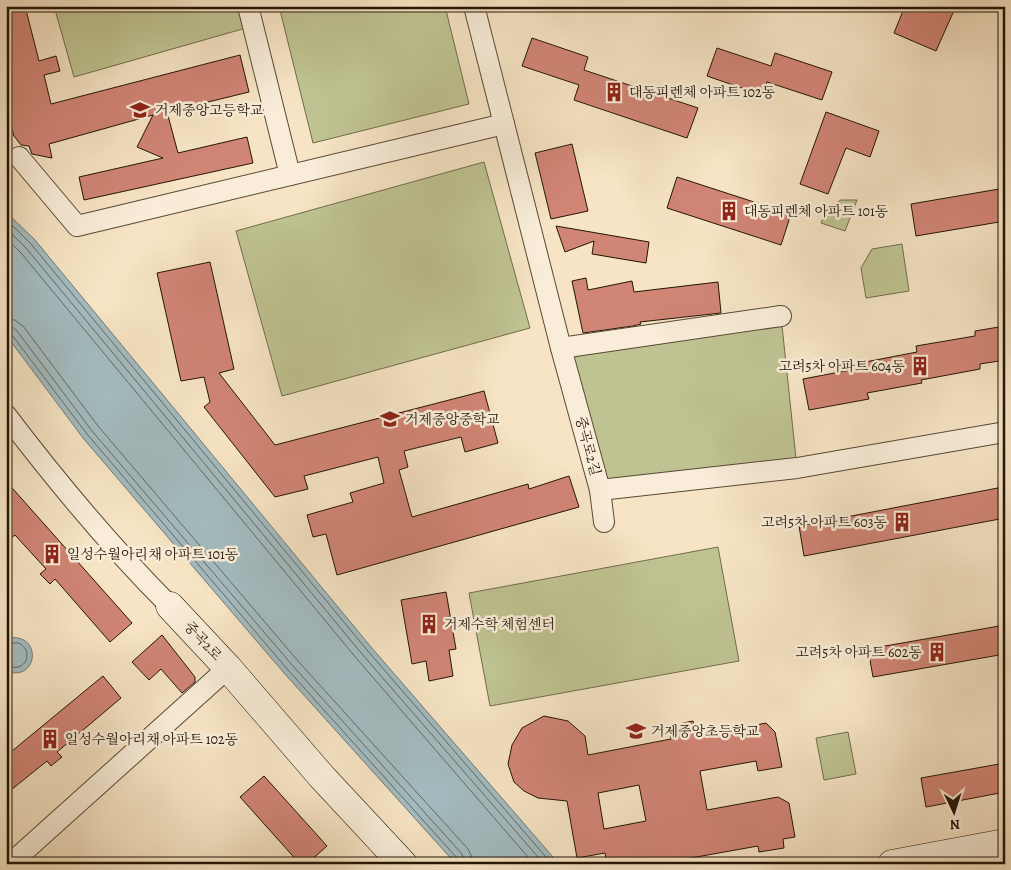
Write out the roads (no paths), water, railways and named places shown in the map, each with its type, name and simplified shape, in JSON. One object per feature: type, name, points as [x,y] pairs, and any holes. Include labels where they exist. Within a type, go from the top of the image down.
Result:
[{"type":"street","points":[[248,6],[290,175]]},
{"type":"street","name":"중곡로2길","points":[[474,6],[561,348],[600,490],[797,468],[1005,432]]},
{"type":"street","points":[[19,157],[77,226],[504,124]]},
{"type":"street","points":[[561,348],[781,316]]},
{"type":"street","name":"중곡2로","points":[[6,415],[64,488],[142,578],[228,668],[322,777],[403,864]]},
{"type":"street","points":[[600,490],[604,522]]},
{"type":"street","points":[[10,864],[228,668]]},
{"type":"street","points":[[892,864],[1005,843]]},
{"type":"water","points":[[6,212],[35,240],[371,647],[559,864],[456,864],[284,673],[83,438],[6,335]]},
{"type":"water","points":[[9,638],[20,638],[31,649],[30,665],[25,670],[17,673],[6,671],[6,640]]},
{"type":"place","name":"대동피렌체 아파트 102동","points":[[614,92]]},
{"type":"place","name":"거제중앙고등학교","points":[[140,110]]},
{"type":"place","name":"대동피렌체 아파트 101동","points":[[729,211]]},
{"type":"place","name":"고려5차 아파트 604동","points":[[920,366]]},
{"type":"place","name":"거제중앙중학교","points":[[390,419]]},
{"type":"place","name":"고려5차 아파트 603동","points":[[902,522]]},
{"type":"place","name":"일성수월아리채 아파트 101동","points":[[52,554]]},
{"type":"place","name":"거제수학 체험센터","points":[[429,624]]},
{"type":"place","name":"고려5차 아파트 602동","points":[[937,652]]},
{"type":"place","name":"거제중앙초등학교","points":[[636,731]]},
{"type":"place","name":"일성수월아리채 아파트 102동","points":[[50,739]]}]
